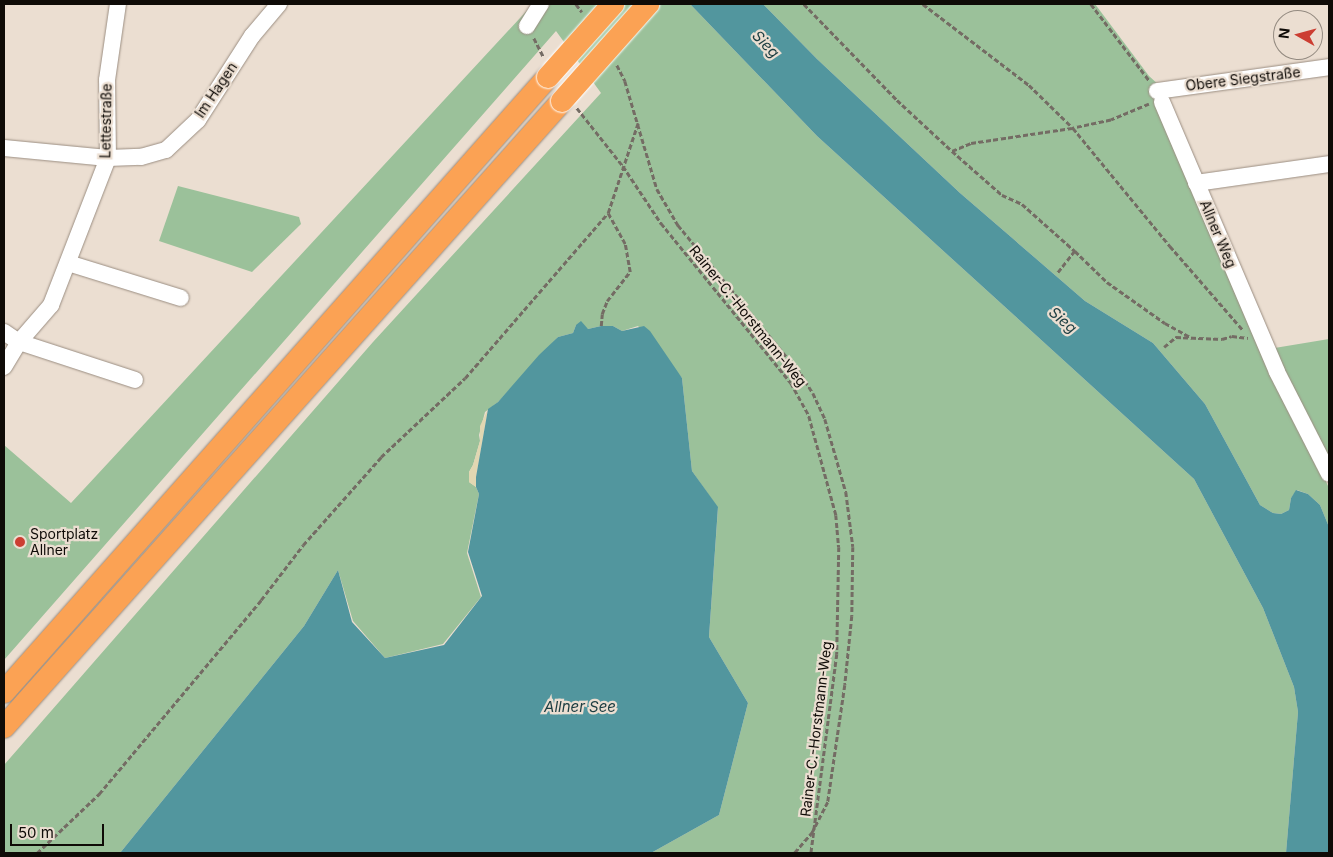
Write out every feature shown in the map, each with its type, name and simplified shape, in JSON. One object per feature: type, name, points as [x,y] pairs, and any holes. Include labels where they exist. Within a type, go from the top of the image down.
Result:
[{"type":"highway","points":[[4,692],[546,67],[613,4]]},
{"type":"highway","points":[[4,728],[648,4]]},
{"type":"street","name":"Lettestraße","points":[[4,367],[19,342],[51,305],[108,158],[107,80],[118,4]]},
{"type":"street","name":"Im Hagen","points":[[4,148],[108,158],[140,157],[166,150],[198,120],[252,36],[278,4]]},
{"type":"street","points":[[527,26],[541,4]]},
{"type":"street","name":"Obere Siegstraße","points":[[1160,97],[1329,67]]},
{"type":"street","name":"Allner Weg","points":[[1160,97],[1277,372],[1329,474]]},
{"type":"street","points":[[1196,183],[1329,164]]},
{"type":"street","points":[[68,263],[181,298]]},
{"type":"street","points":[[4,332],[19,342],[135,380]]},
{"type":"path","points":[[576,4],[586,18]]},
{"type":"path","points":[[804,4],[897,100],[1002,195],[1022,204],[1107,282],[1165,323],[1192,338]]},
{"type":"path","points":[[923,4],[1029,85],[1073,128],[1163,239],[1250,339],[1232,336],[1222,338],[1176,337],[1164,347]]},
{"type":"path","points":[[952,151],[971,143],[1073,128],[1111,120],[1160,97],[1091,4]]},
{"type":"path","points":[[527,26],[546,67]]},
{"type":"path","points":[[614,59],[625,81],[657,189],[678,225],[801,374],[814,394],[825,419],[846,492],[853,547],[852,616],[845,685],[828,802],[813,832],[795,853]]},
{"type":"path","name":"Rainer-C.-Horstmann-Weg","points":[[583,117],[623,166],[661,224],[791,382],[809,416],[836,515],[839,547],[837,654],[811,853]]},
{"type":"path","points":[[37,853],[98,794],[303,546],[381,457],[465,378],[608,213],[622,176],[623,166],[638,123]]},
{"type":"path","points":[[601,326],[606,301],[630,272],[625,244],[608,213]]},
{"type":"path","points":[[1058,273],[1075,251]]},
{"type":"green space","points":[[533,4],[690,4],[817,136],[1194,479],[1263,608],[1294,687],[1298,712],[1286,853],[651,853],[719,815],[748,703],[709,637],[718,508],[692,471],[682,378],[638,326],[622,331],[613,326],[588,329],[576,325],[573,333],[558,337],[498,402],[485,412],[479,435],[480,441],[469,472],[469,482],[476,487],[479,494],[467,553],[481,597],[443,644],[385,658],[353,621],[338,570],[304,626],[120,853],[4,853],[4,765],[373,342],[601,93],[556,31],[4,660],[4,445],[71,503]]},
{"type":"green space","points":[[763,4],[1095,4],[1149,76],[1160,86],[1256,334],[1329,488],[1329,527],[1320,505],[1308,494],[1297,490],[1291,498],[1289,510],[1281,514],[1273,513],[1260,505],[1205,404],[1153,343],[1085,301],[960,193],[817,59]]},
{"type":"green space","points":[[178,186],[299,217],[301,224],[252,272],[159,241]]},
{"type":"green space","points":[[1329,339],[1329,462],[1269,349]]},
{"type":"sand","points":[[488,409],[476,477],[476,487],[469,482],[469,472],[480,441],[480,426]]},
{"type":"water","name":"Sieg","points":[[690,4],[763,4],[817,59],[960,193],[1085,301],[1153,343],[1205,404],[1260,505],[1273,513],[1281,514],[1289,510],[1291,498],[1296,490],[1308,494],[1320,505],[1329,527],[1329,853],[1286,853],[1298,712],[1294,687],[1263,608],[1194,479],[817,136]]},
{"type":"water","name":"Allner See","points":[[581,321],[588,329],[613,326],[622,331],[644,326],[650,331],[682,378],[692,471],[718,507],[709,637],[748,703],[719,815],[651,853],[120,853],[304,626],[338,570],[352,622],[385,658],[444,645],[482,596],[468,552],[479,494],[476,487],[476,477],[488,409],[498,402],[539,355],[558,337],[573,333],[576,325]]},
{"type":"place","name":"Sportplatz Allner","points":[[20,542]]}]
